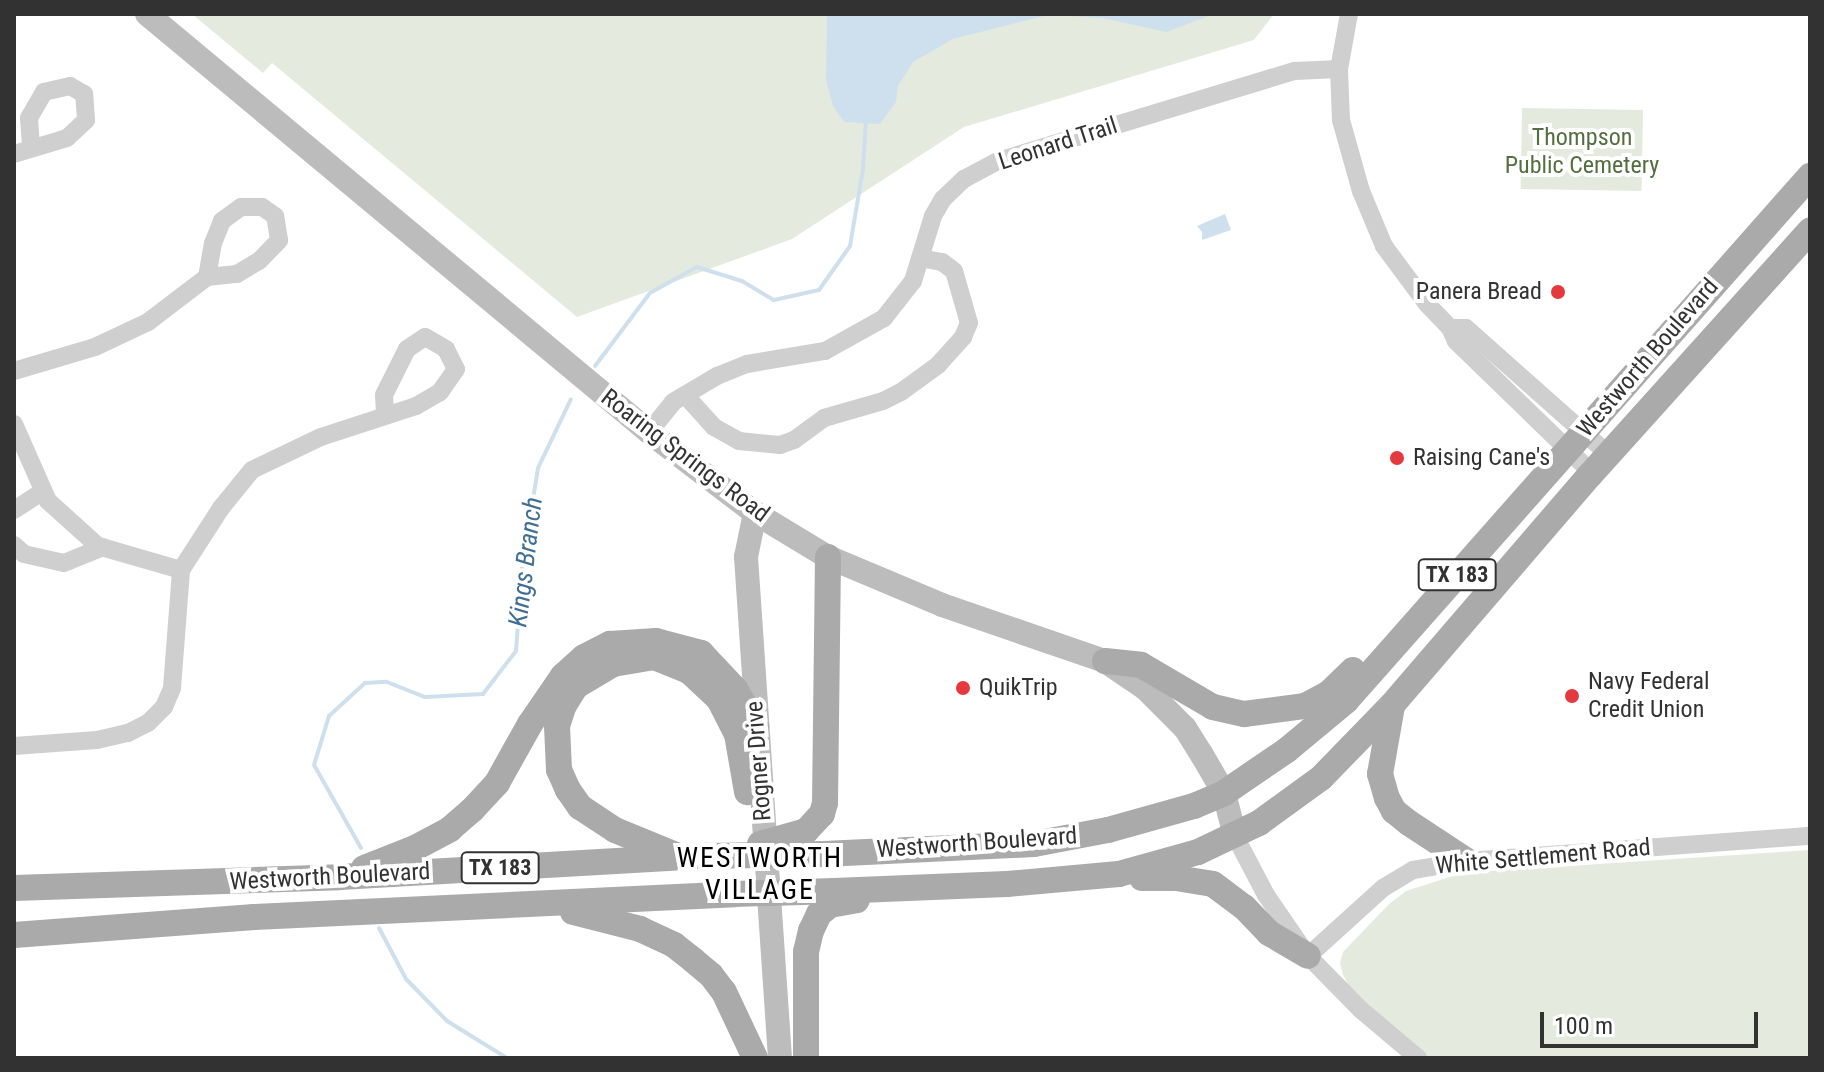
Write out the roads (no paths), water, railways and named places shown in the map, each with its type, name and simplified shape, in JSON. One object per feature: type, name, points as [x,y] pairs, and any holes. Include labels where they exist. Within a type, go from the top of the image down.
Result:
[{"type":"main road","name":"Westworth Boulevard","points":[[14,888],[253,881],[695,857],[1034,844],[1159,817],[1224,793],[1287,750],[1337,710],[1810,176]]},
{"type":"main road","points":[[1751,298],[1763,267],[1810,215]]},
{"type":"main road","name":"Westworth Boulevard","points":[[14,935],[254,917],[734,894],[927,889],[1082,878],[1172,861],[1259,823],[1321,778],[1392,705],[1600,464],[1810,231]]},
{"type":"main road","points":[[747,792],[737,734],[719,699],[689,671],[654,657],[613,664],[576,686],[564,705],[557,726],[559,770],[580,807],[615,830],[695,857],[806,831],[822,814],[825,803],[828,557]]},
{"type":"main road","points":[[1105,661],[1141,665],[1213,707],[1244,714],[1279,711],[1305,706],[1329,693],[1410,613],[1434,601]]},
{"type":"main road","points":[[340,877],[415,848],[450,829],[497,783],[563,676],[584,657],[610,644],[656,641],[701,653],[735,689],[756,726]]},
{"type":"main road","points":[[1392,705],[1380,774],[1387,798],[1394,811],[1409,823],[1467,861]]},
{"type":"main road","points":[[1034,844],[1036,882]]},
{"type":"main road","points":[[1082,878],[1176,878],[1213,884],[1244,907],[1269,933],[1308,956]]},
{"type":"main road","points":[[253,881],[254,917]]},
{"type":"main road","points":[[43,888],[46,932]]},
{"type":"main road","points":[[806,1058],[806,952],[819,914],[830,905],[927,889]]},
{"type":"main road","points":[[526,905],[593,915],[674,945],[711,975],[724,992],[755,1058]]},
{"type":"street","name":"Roaring Springs Road","points":[[147,14],[649,432],[755,513],[828,557],[942,605],[1105,661],[1146,689],[1185,728],[1224,793],[1235,836]]},
{"type":"street","points":[[1349,14],[1339,69],[1341,120],[1361,191],[1384,246],[1427,304],[1450,328],[1466,328],[1600,464]]},
{"type":"street","name":"Leonard Trail","points":[[649,432],[673,402],[747,364],[825,351],[884,318],[902,299],[920,258],[933,216],[943,199],[964,179],[998,161],[1295,71],[1339,69]]},
{"type":"street","points":[[14,371],[95,347],[148,322],[207,277],[237,274],[259,261],[279,240],[275,216],[262,207],[241,207],[222,221],[213,243],[207,277]]},
{"type":"street","points":[[685,395],[714,427],[739,441],[780,445],[794,440],[824,418],[883,401],[901,392],[938,365],[963,337],[969,323],[954,271],[942,262],[920,258]]},
{"type":"street","points":[[14,746],[97,740],[128,733],[148,723],[164,707],[172,688],[181,570],[221,508],[252,470],[321,437],[416,406],[440,392],[456,369],[446,349],[425,337],[407,349],[384,395],[385,414]]},
{"type":"street","points":[[14,424],[48,501],[103,547],[181,570]]},
{"type":"street","points":[[14,510],[43,491]]},
{"type":"street","name":"Rogner Drive","points":[[755,513],[746,557],[780,1058]]},
{"type":"street","points":[[14,545],[24,554],[64,563],[103,547]]},
{"type":"street","name":"Rogner Drive","points":[[747,792],[769,1058]]},
{"type":"street","points":[[1235,836],[1266,895],[1308,956],[1360,1009],[1418,1058]]},
{"type":"street","name":"White Settlement Road","points":[[1308,956],[1383,888],[1413,870],[1467,861],[1810,836]]},
{"type":"water","points":[[827,14],[1214,14],[1166,32],[1102,18],[1048,15],[953,39],[913,62],[898,86],[896,102],[880,124],[844,122],[833,106],[826,80]]},
{"type":"water","points":[[1225,214],[1231,230],[1202,240],[1202,232],[1197,226]]},
{"type":"waterway","name":"Kings Branch","points":[[595,366],[650,293],[697,267],[742,281],[774,300],[819,290],[850,246],[863,169],[866,119]]},
{"type":"waterway","name":"Kings Branch","points":[[361,848],[314,765],[329,716],[365,683],[387,682],[425,697],[483,694],[516,651],[522,568],[538,468],[571,399]]},
{"type":"waterway","name":"Kings Branch","points":[[379,928],[406,979],[447,1021],[507,1058]]},
{"type":"place","name":"Panera Bread","points":[[1558,292]]},
{"type":"place","name":"Raising Cane's","points":[[1397,458]]},
{"type":"place","name":"QuikTrip","points":[[963,688]]},
{"type":"place","name":"Navy Federal Credit Union","points":[[1572,696]]},
{"type":"district","name":"WESTWORTH VILLAGE","points":[[760,874]]},
{"type":"park label","name":"Thompson Public Cemetery","points":[[1582,152]]}]
